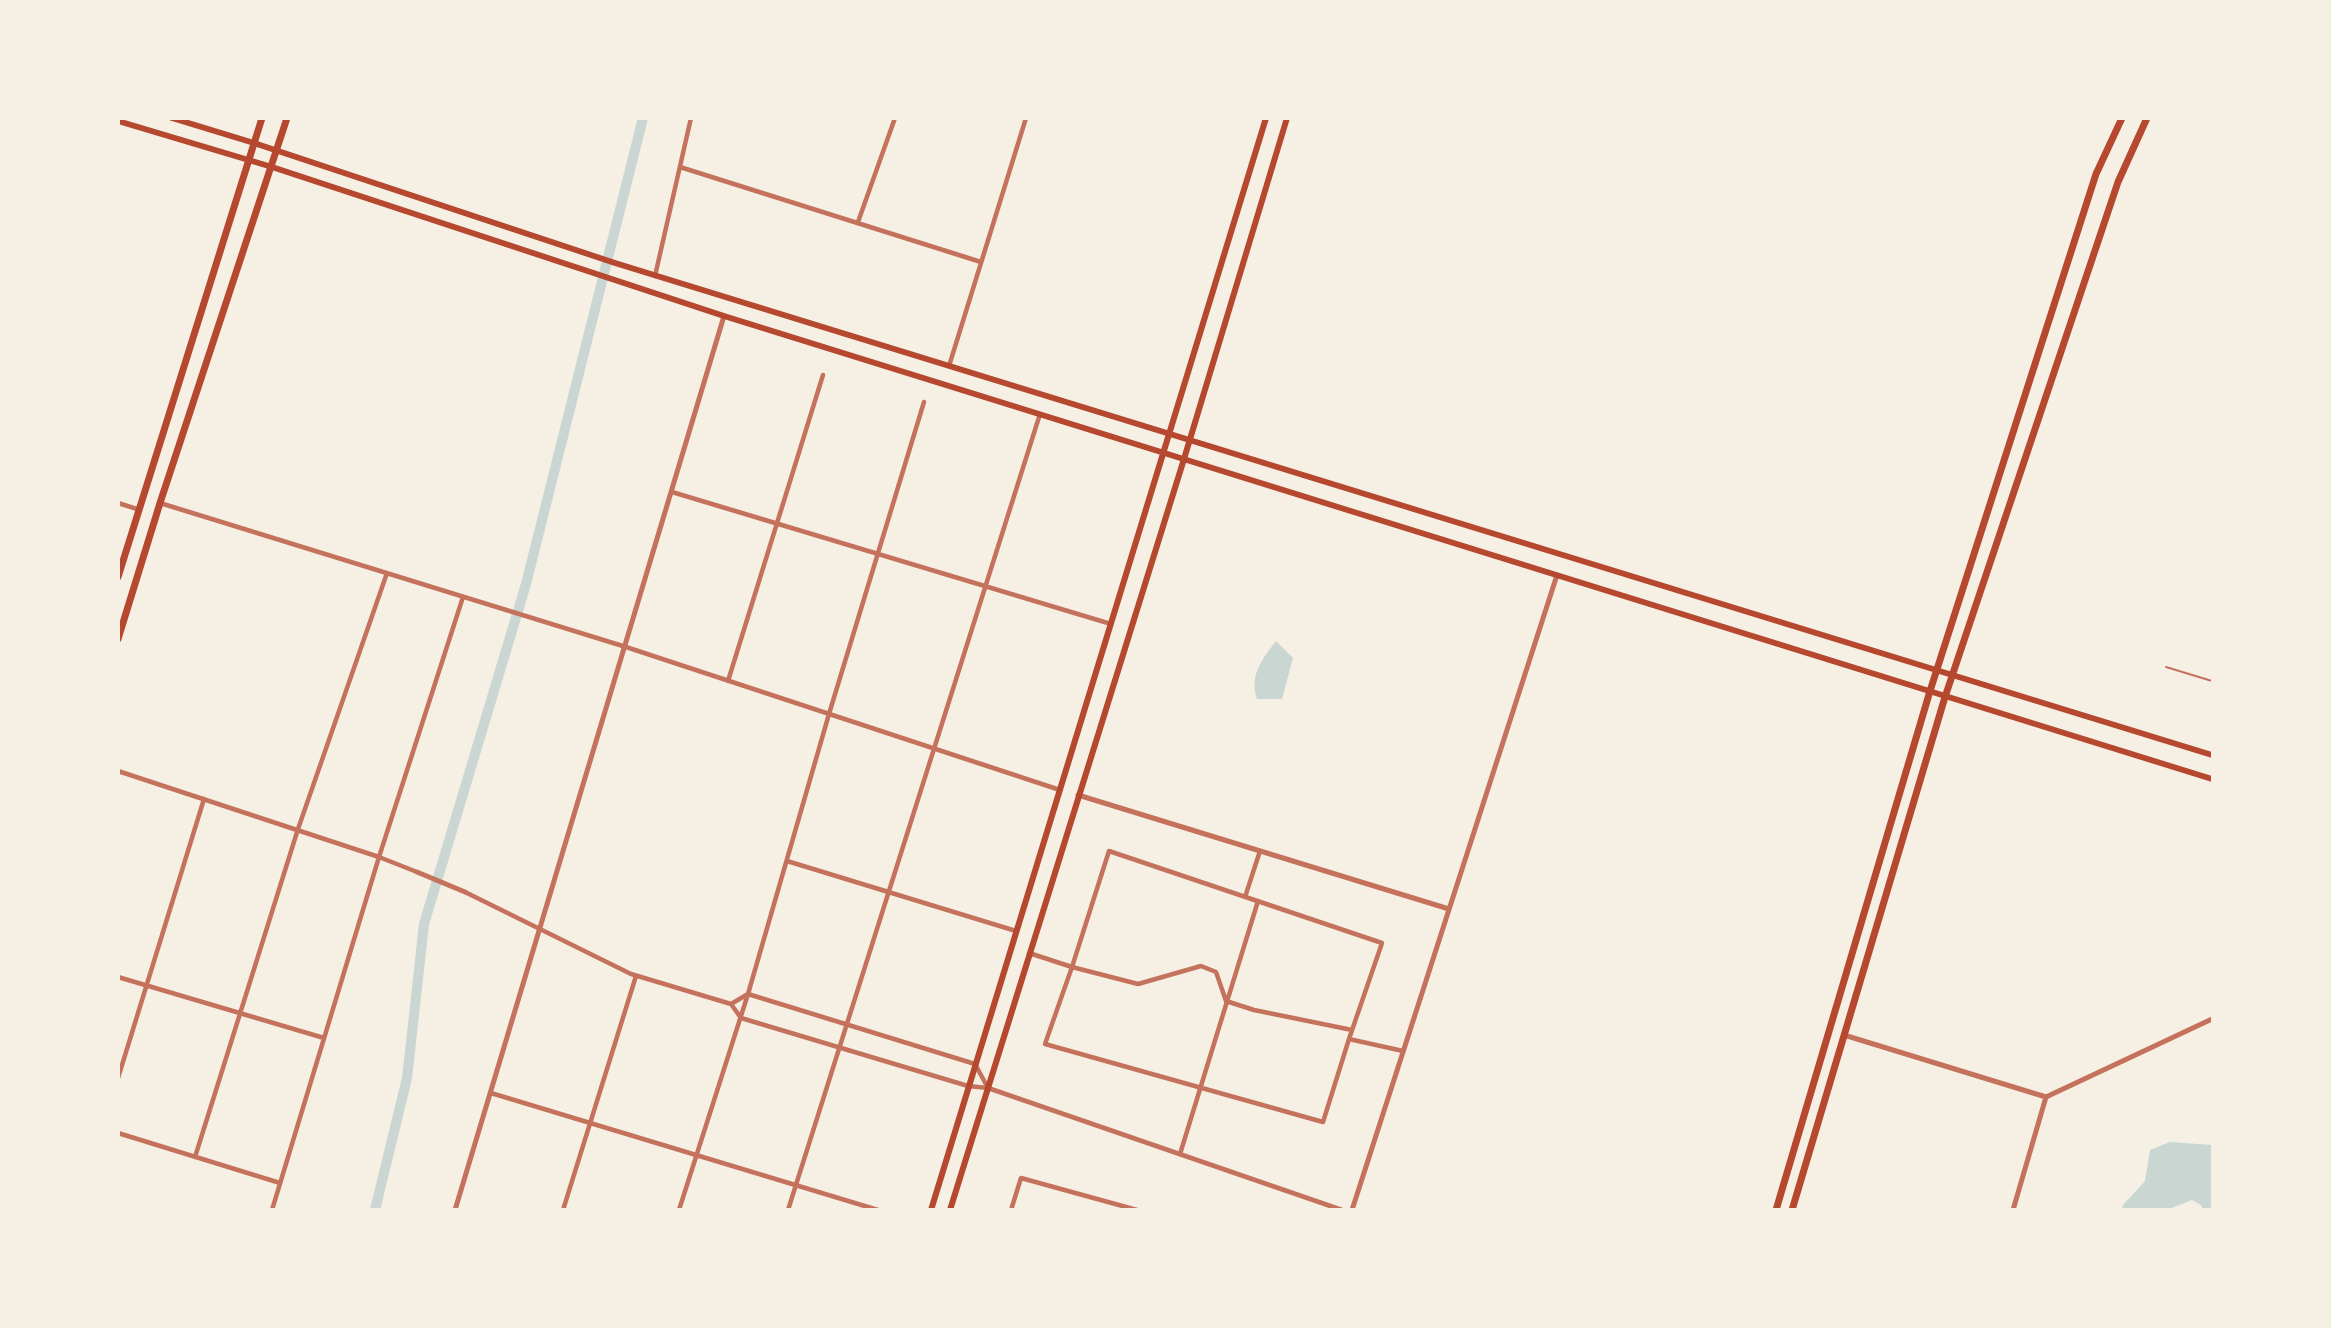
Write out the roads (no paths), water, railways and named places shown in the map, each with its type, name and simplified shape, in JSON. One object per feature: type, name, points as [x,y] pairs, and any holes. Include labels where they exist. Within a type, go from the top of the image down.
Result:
[{"type":"main road","points":[[172,118],[277,150],[655,276],[2212,755]]},
{"type":"main road","points":[[118,577],[262,118]]},
{"type":"main road","points":[[118,639],[160,503],[287,118]]},
{"type":"main road","points":[[931,1209],[1266,118]]},
{"type":"main road","points":[[950,1209],[1184,459],[1287,118]]},
{"type":"main road","points":[[1776,1209],[1936,671],[2096,174],[2122,118]]},
{"type":"main road","points":[[1792,1209],[1952,675],[2118,182],[2147,118]]},
{"type":"main road","points":[[118,121],[272,167],[724,316],[2212,779]]},
{"type":"street","points":[[655,276],[691,118]]},
{"type":"street","points":[[858,222],[895,118]]},
{"type":"street","points":[[949,366],[1026,118]]},
{"type":"street","points":[[680,167],[981,262]]},
{"type":"street","points":[[455,1209],[724,316]]},
{"type":"street","points":[[728,681],[823,375]]},
{"type":"street","points":[[679,1209],[741,1018],[829,714],[924,402]]},
{"type":"street","points":[[788,1209],[1040,414]]},
{"type":"street","points":[[672,492],[1111,624]]},
{"type":"street","points":[[160,503],[626,647],[1060,790]]},
{"type":"street","points":[[118,504],[137,509]]},
{"type":"street","points":[[195,1157],[298,829],[387,573]]},
{"type":"street","points":[[1352,1209],[1557,575]]},
{"type":"street","points":[[272,1209],[379,857],[463,597]]},
{"type":"street","points":[[118,771],[298,829],[417,872],[465,892],[636,976],[731,1004],[741,1018],[968,1086],[988,1088],[1342,1209]]},
{"type":"street","points":[[1078,795],[1449,909]]},
{"type":"street","points":[[118,1078],[204,799]]},
{"type":"street","points":[[1109,851],[1245,897],[1382,943],[1323,1122],[1045,1044],[1109,851]]},
{"type":"street","points":[[1245,897],[1260,851]]},
{"type":"street","points":[[787,861],[1016,931]]},
{"type":"street","points":[[1180,1154],[1257,901]]},
{"type":"street","points":[[1029,953],[1138,984],[1201,966],[1216,972],[1226,1001]]},
{"type":"street","points":[[563,1209],[636,976]]},
{"type":"street","points":[[118,977],[324,1038]]},
{"type":"street","points":[[731,1004],[748,994],[975,1064],[988,1088]]},
{"type":"street","points":[[1226,1001],[1254,1010],[1352,1030]]},
{"type":"street","points":[[1844,1035],[2046,1097],[2212,1019]]},
{"type":"street","points":[[1349,1039],[1403,1051]]},
{"type":"street","points":[[491,1093],[878,1209]]},
{"type":"street","points":[[2013,1209],[2046,1097]]},
{"type":"street","points":[[118,1133],[280,1183]]},
{"type":"street","points":[[1011,1209],[1021,1178],[1137,1209]]},
{"type":"lane","points":[[2166,667],[2212,681]]},
{"type":"waterway","points":[[375,1210],[407,1078],[424,924],[526,584],[643,118]]}]
